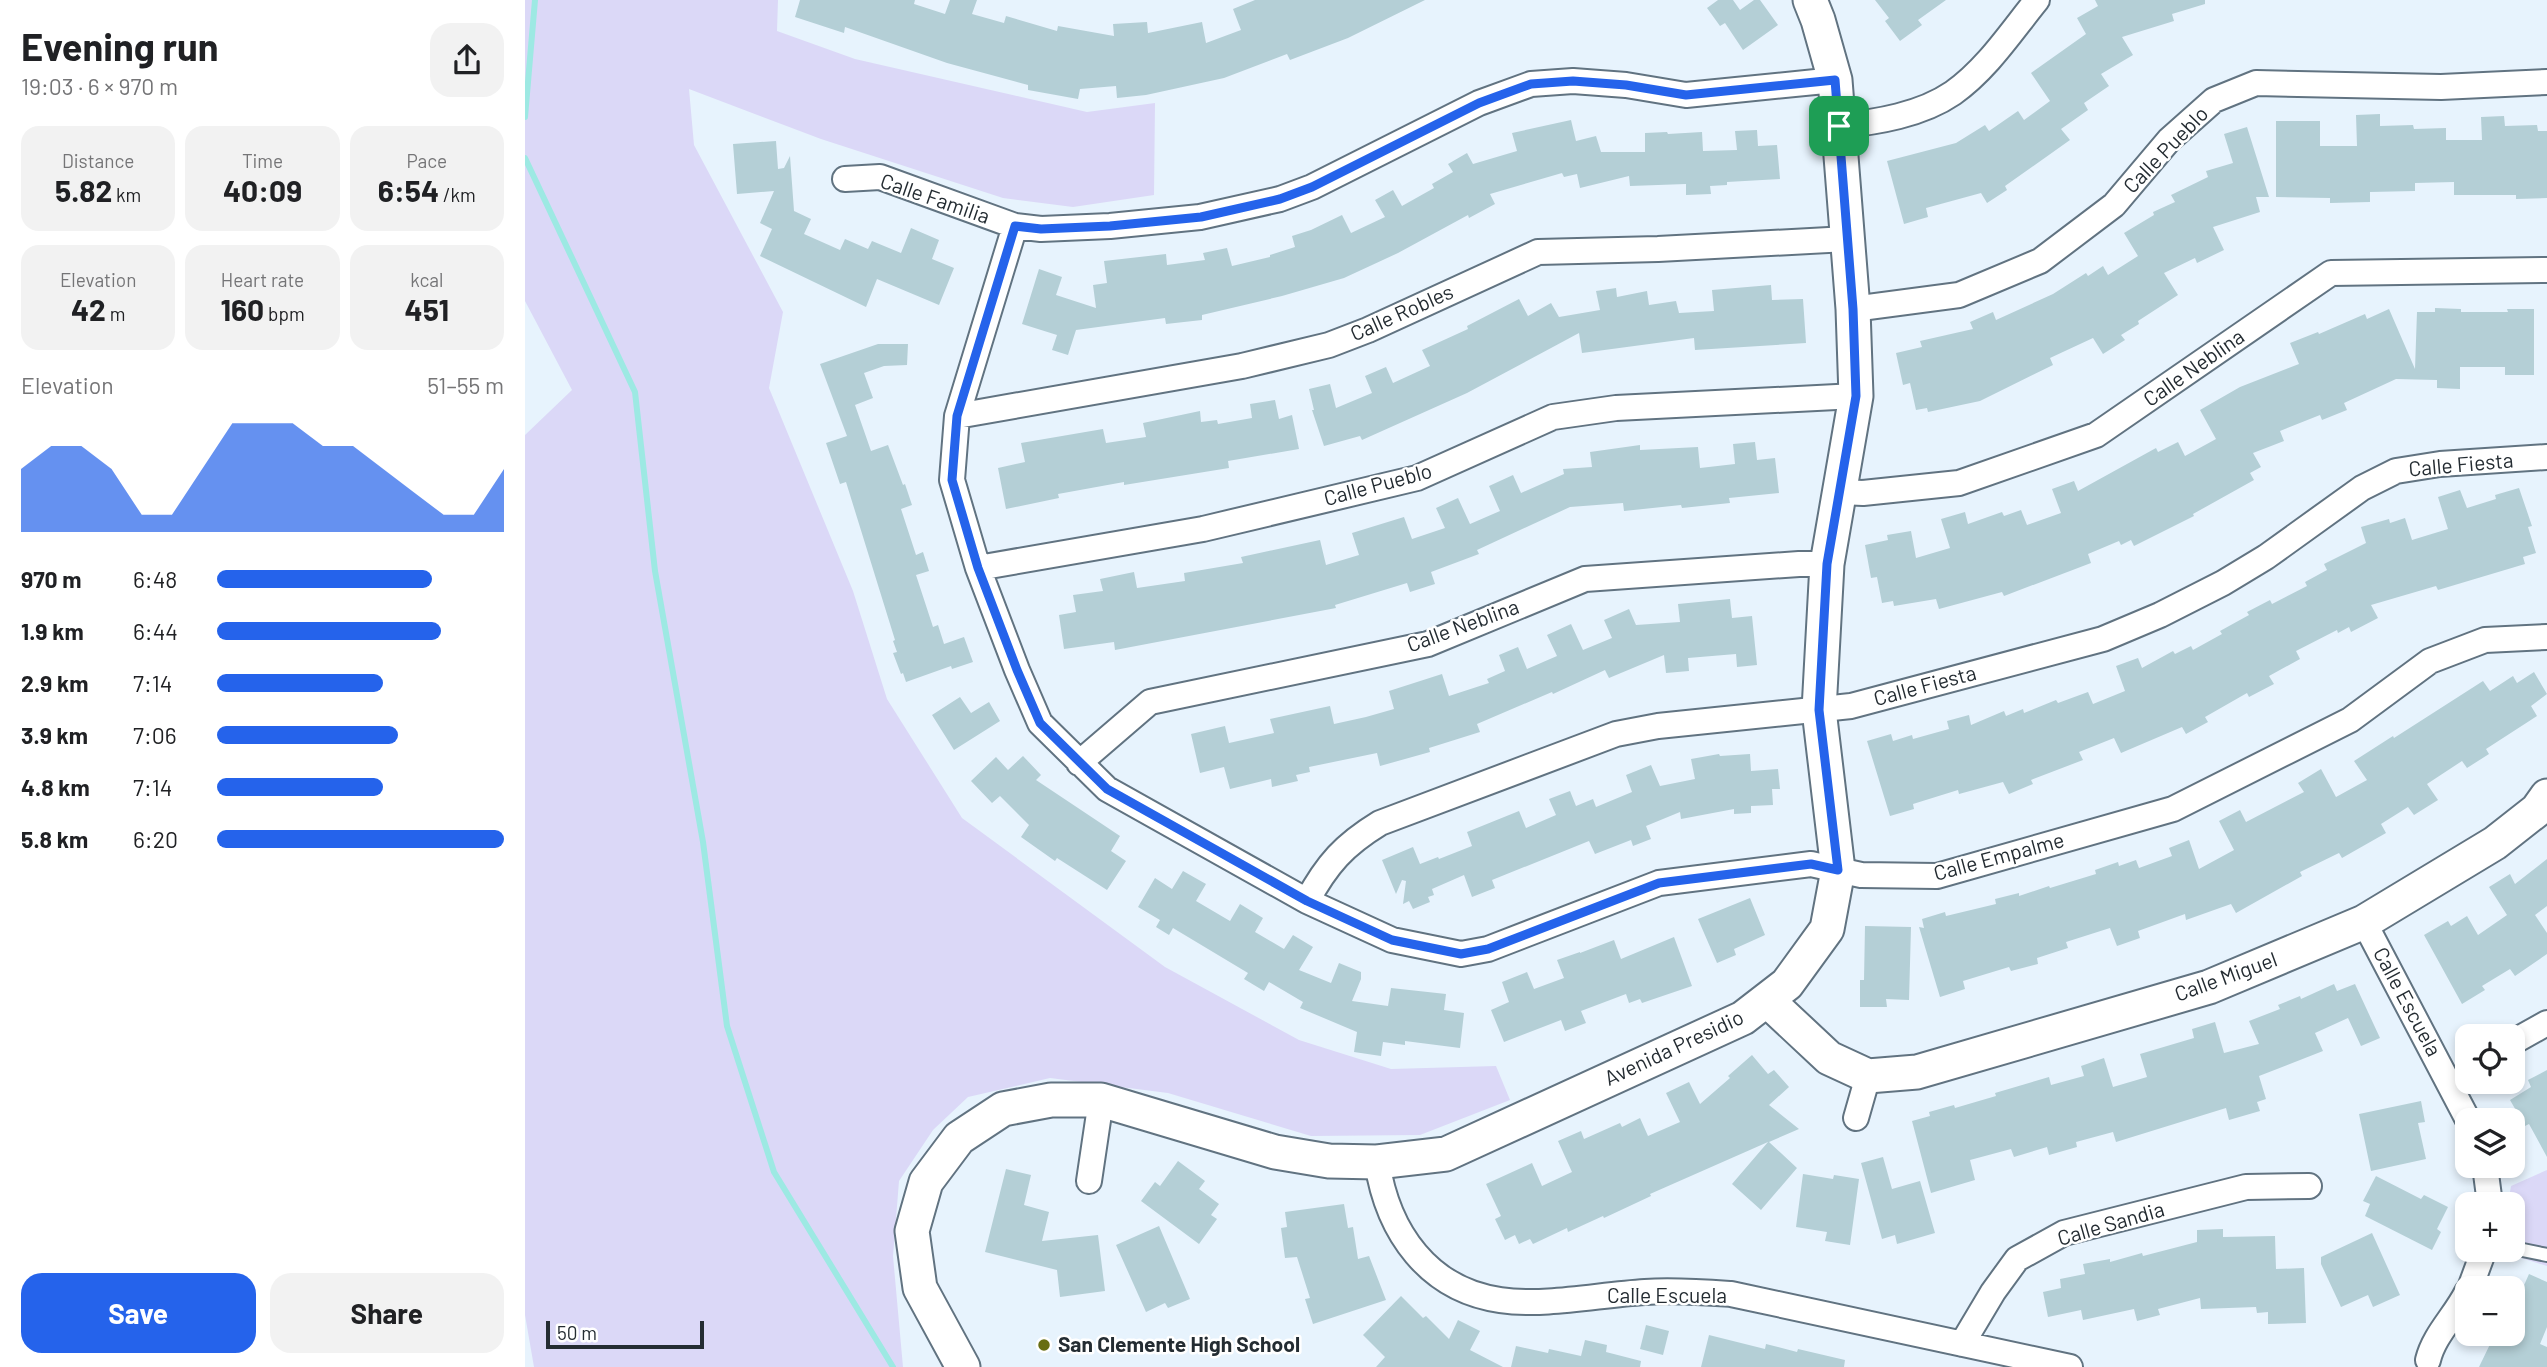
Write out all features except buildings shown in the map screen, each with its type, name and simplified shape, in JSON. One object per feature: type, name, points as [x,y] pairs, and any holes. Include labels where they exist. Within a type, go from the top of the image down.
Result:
[{"type":"street","name":"Avenida Presidio","points":[[963,1367],[920,1288],[912,1231],[926,1182],[958,1138],[1003,1110],[1051,1100],[1101,1100],[1275,1152],[1329,1161],[1377,1162],[1445,1154],[1743,1018],[1787,984],[1827,929],[1838,870],[1819,710],[1827,564],[1856,396],[1853,309],[1835,80],[1810,0]]},
{"type":"street","points":[[1839,126],[1914,112],[1952,93],[1983,66],[2037,0]]},
{"type":"street","name":"Calle Familia","points":[[845,179],[880,177],[1015,226],[1041,229],[1110,226],[1201,217],[1280,199],[1312,187],[1479,103],[1531,84],[1573,81],[1626,85],[1686,95],[1835,80]]},
{"type":"street","name":"Calle Pueblo","points":[[1853,309],[1959,295],[2040,261],[2114,205],[2169,140],[2214,100],[2256,83],[2441,87],[2547,82]]},
{"type":"street","name":"Calle Empalme","points":[[1015,226],[957,416],[952,480],[978,568],[1040,723],[1107,789],[1307,901],[1392,940],[1461,954],[1488,949],[1659,883],[1811,864],[1861,875],[1937,877],[2173,809],[2350,720],[2430,661],[2484,640],[2547,638]]},
{"type":"street","name":"Calle Robles","points":[[957,416],[1242,366],[1329,345],[1368,330],[1538,252],[1847,239]]},
{"type":"street","name":"Calle Neblina","points":[[1840,492],[1959,483],[2096,435],[2331,273],[2547,270]]},
{"type":"street","name":"Calle Pueblo","points":[[978,568],[1203,529],[1417,478],[1553,417],[1616,408],[1856,396]]},
{"type":"street","name":"Calle Fiesta","points":[[1307,901],[1333,859],[1354,839],[1380,823],[1575,748],[1616,734],[1658,726],[1851,706],[2103,639],[2160,615],[2223,583],[2362,488],[2396,471],[2440,464],[2547,457]]},
{"type":"street","name":"Calle Neblina","points":[[1079,763],[1150,702],[1428,644],[1585,579],[1827,564]]},
{"type":"street","name":"Calle Miguel","points":[[1767,1000],[1829,1058],[1868,1076],[1917,1072],[2209,987],[2364,922],[2495,843],[2537,810],[2547,796]]},
{"type":"street","name":"Calle Escuela","points":[[2364,922],[2455,1070]]},
{"type":"street","points":[[2525,1035],[2547,1023]]},
{"type":"street","points":[[1856,1118],[1868,1076]]},
{"type":"street","points":[[1089,1181],[1101,1100]]},
{"type":"street","name":"Calle Escuela","points":[[1377,1162],[1384,1196],[1409,1245],[1437,1275],[1475,1296],[1510,1302],[1533,1302],[1648,1292],[1696,1291],[1731,1294],[2070,1367]]},
{"type":"street","name":"Calle Sandia","points":[[1962,1344],[1993,1292],[2017,1259],[2064,1233],[2246,1187],[2309,1186]]},
{"type":"street","points":[[2422,1365],[2432,1344],[2455,1314]]},
{"type":"lane","points":[[2525,1250],[2547,1255]]},
{"type":"shaded area","points":[[525,0],[778,0],[777,31],[855,59],[1087,112],[1155,103],[1154,195],[1073,207],[1003,198],[821,139],[689,89],[694,145],[783,312],[769,388],[853,591],[887,699],[962,818],[1165,967],[1299,1040],[1391,1069],[1496,1066],[1510,1100],[1420,1135],[1311,1136],[1168,1093],[1050,1078],[968,1097],[933,1130],[899,1181],[893,1256],[903,1367],[534,1367],[525,1315],[525,435],[572,390],[525,301]]},
{"type":"shaded area","points":[[2547,1170],[2547,1266],[2525,1259],[2525,1192],[2510,1192],[2511,1186]]},
{"type":"waterway","points":[[525,117],[535,0]]},
{"type":"waterway","points":[[525,158],[635,392],[655,571],[703,842],[727,1026],[774,1172],[893,1367]]},
{"type":"place","name":"San Clemente High School","points":[[1044,1345]]},
{"type":"route","points":[[1835,80],[1839,126],[1853,309],[1856,396],[1827,564],[1819,710],[1838,870],[1811,864],[1659,883],[1488,949],[1461,954],[1392,940],[1307,901],[1107,789],[1040,723],[978,568],[952,480],[957,416],[1015,226],[1041,229],[1110,226],[1201,217],[1280,199],[1312,187],[1479,103],[1531,84],[1573,81],[1626,85],[1686,95],[1835,80]]}]
